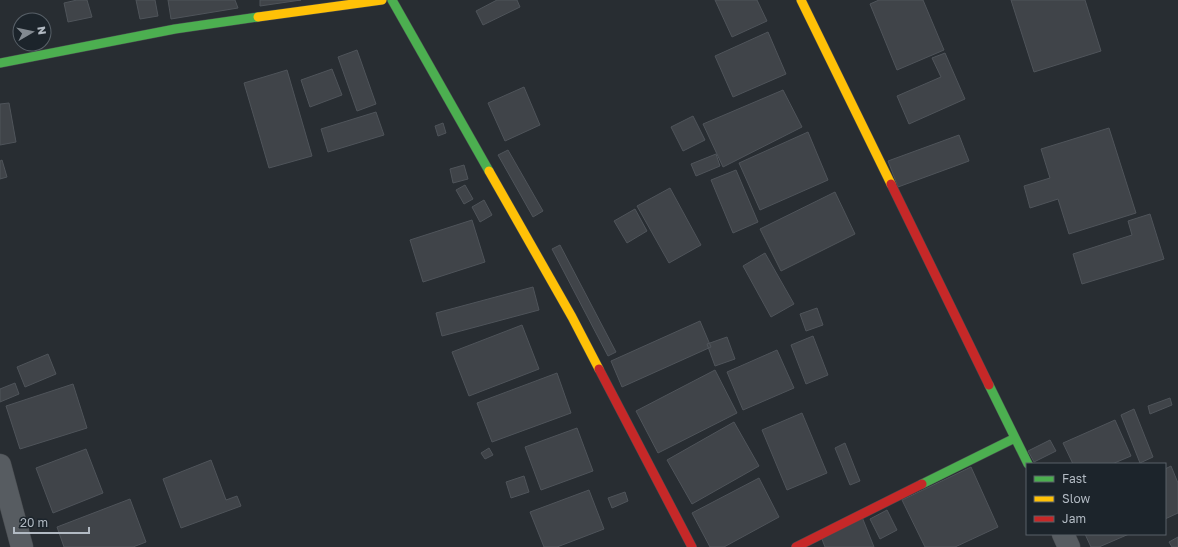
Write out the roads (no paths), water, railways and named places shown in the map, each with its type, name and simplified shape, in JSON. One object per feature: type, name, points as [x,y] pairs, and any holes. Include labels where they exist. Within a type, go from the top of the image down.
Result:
[{"type":"street","points":[[0,63],[175,29],[382,0]]},
{"type":"street","points":[[392,0],[572,317],[692,547]]},
{"type":"street","points":[[801,0],[1028,463]]},
{"type":"street","points":[[796,547],[1016,438]]},
{"type":"street","points":[[0,464],[22,547]]},
{"type":"street","points":[[1063,535],[1069,547]]}]
